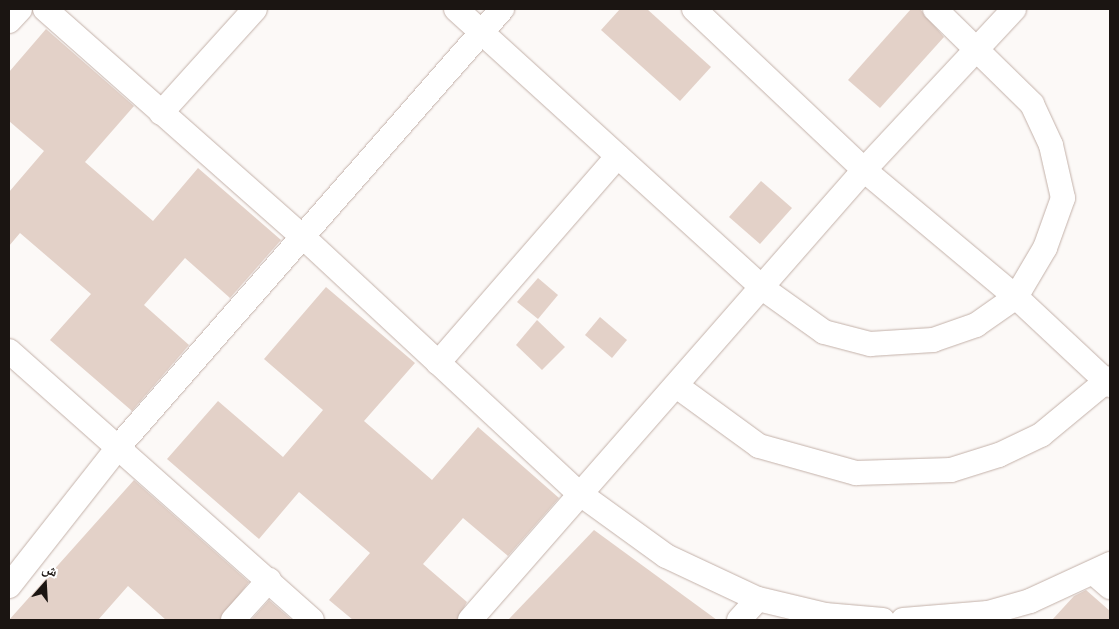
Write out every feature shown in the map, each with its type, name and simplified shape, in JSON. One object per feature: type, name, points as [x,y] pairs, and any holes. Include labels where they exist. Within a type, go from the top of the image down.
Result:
[{"type":"street","points":[[9,21],[20,9]]},
{"type":"street","points":[[45,9],[302,236],[579,493],[666,556],[758,599],[825,615],[882,620]]},
{"type":"street","points":[[161,113],[255,9]]},
{"type":"street","points":[[456,9],[761,287],[824,332],[870,344],[933,340],[976,325],[1016,297],[1045,248],[1063,198],[1052,145],[1032,104],[978,47],[934,9]]},
{"type":"street","points":[[9,586],[120,445],[502,9]]},
{"type":"street","points":[[678,387],[759,446],[856,473],[951,470],[998,456],[1041,435],[1109,382],[1016,297],[864,170],[694,9]]},
{"type":"street","points":[[470,620],[579,493],[678,387],[761,287],[864,170],[1014,9]]},
{"type":"street","points":[[438,362],[618,156]]},
{"type":"street","points":[[9,351],[120,445],[312,620]]},
{"type":"street","points":[[904,620],[984,616],[1105,575]]},
{"type":"street","points":[[233,620],[269,580]]},
{"type":"street","points":[[739,620],[758,599]]},
{"type":"building","points":[[620,9],[647,9],[711,67],[680,101],[601,30]]},
{"type":"building","points":[[911,9],[920,9],[944,37],[880,108],[848,80]]},
{"type":"building","points":[[46,29],[134,106],[85,162],[153,221],[198,168],[281,240],[230,298],[185,258],[144,305],[189,345],[132,411],[50,340],[91,294],[20,233],[9,246],[9,192],[44,151],[9,121],[9,72]]},
{"type":"building","points":[[761,181],[792,208],[760,244],[729,217]]},
{"type":"building","points":[[538,278],[558,295],[538,319],[517,302]]},
{"type":"building","points":[[326,287],[415,363],[364,421],[432,480],[478,427],[559,498],[508,556],[463,518],[423,564],[467,602],[457,620],[353,620],[329,600],[370,553],[299,492],[259,539],[167,459],[218,401],[283,457],[323,410],[264,359]]},
{"type":"building","points":[[600,317],[627,340],[612,358],[585,335]]},
{"type":"building","points":[[537,320],[565,347],[542,370],[516,345]]},
{"type":"building","points":[[134,480],[249,582],[220,620],[166,620],[128,586],[98,620],[9,620]]},
{"type":"building","points":[[594,530],[717,620],[508,620]]},
{"type":"building","points":[[1086,590],[1110,611],[1110,620],[1052,620],[1074,596]]},
{"type":"building","points":[[269,600],[292,620],[251,620]]}]
